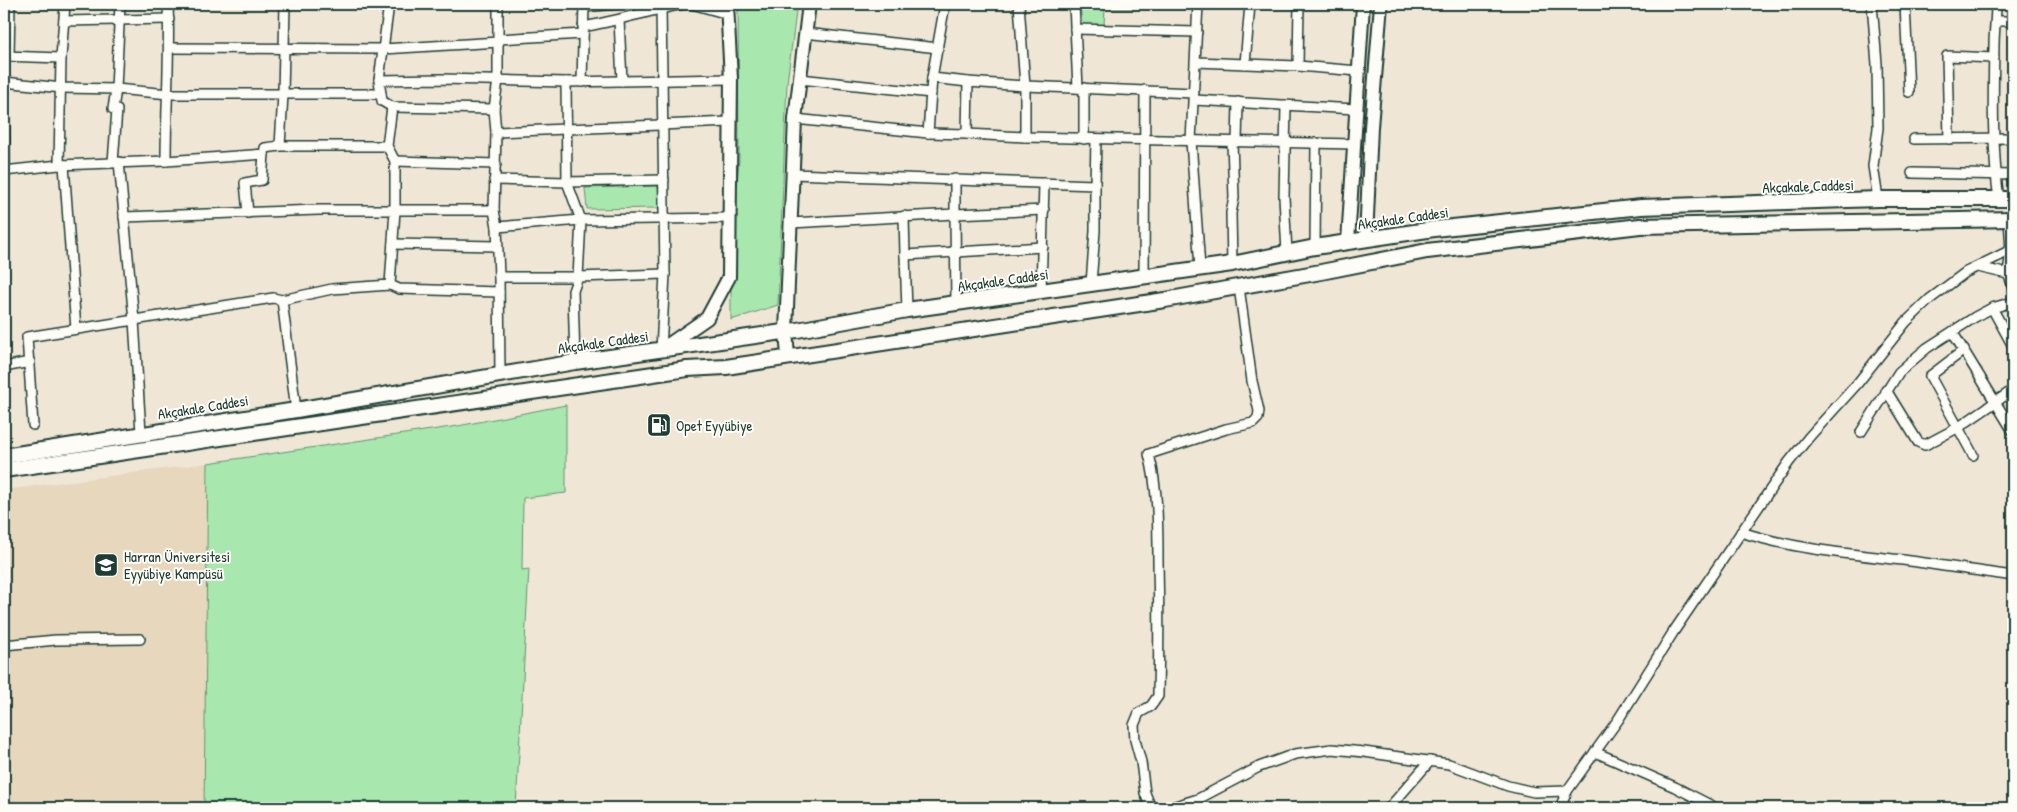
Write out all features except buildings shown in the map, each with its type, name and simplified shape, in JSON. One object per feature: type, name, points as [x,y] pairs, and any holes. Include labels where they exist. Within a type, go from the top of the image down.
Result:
[{"type":"main road","points":[[788,358],[786,331],[795,119],[809,4]]},
{"type":"main road","points":[[1348,242],[1362,4]]},
{"type":"main road","points":[[1366,240],[1371,127],[1380,4]]},
{"type":"main road","points":[[661,350],[706,318],[729,277],[731,79],[727,9]]},
{"type":"main road","name":"Akçakale Caddesi","points":[[4,456],[296,410],[575,362],[786,331],[908,310],[1232,264],[1315,247],[1434,229],[1641,208],[1878,199],[2006,199]]},
{"type":"main road","points":[[4,470],[687,368],[726,367],[788,358],[1165,300],[1427,251],[1640,226],[2011,219]]},
{"type":"street","points":[[10,4],[6,56],[61,58]]},
{"type":"street","points":[[65,4],[61,58],[62,165],[76,329]]},
{"type":"street","points":[[120,4],[116,90],[113,109],[117,110],[116,162],[124,217],[134,320],[141,433]]},
{"type":"street","points":[[166,161],[165,126],[169,94],[168,4]]},
{"type":"street","points":[[280,146],[285,4]]},
{"type":"street","points":[[389,4],[379,80],[382,101],[392,107],[494,109]]},
{"type":"street","points":[[498,4],[498,80],[494,109],[496,132],[494,210],[498,246],[500,375]]},
{"type":"street","points":[[582,82],[584,6],[617,4]]},
{"type":"street","points":[[639,4],[646,12]]},
{"type":"street","points":[[169,48],[383,49],[499,40],[583,30],[661,8],[684,4]]},
{"type":"street","points":[[692,4],[727,9]]},
{"type":"street","points":[[928,133],[930,93],[944,4]]},
{"type":"street","points":[[1019,4],[1025,86],[1025,137]]},
{"type":"street","points":[[1074,4],[1084,139]]},
{"type":"street","points":[[1198,4],[1191,141],[1200,268]]},
{"type":"street","points":[[1245,64],[1250,4]]},
{"type":"street","points":[[1298,66],[1299,4]]},
{"type":"street","points":[[1872,4],[1877,64],[1878,128],[1873,166],[1878,199]]},
{"type":"street","points":[[1905,4],[1909,92]]},
{"type":"street","points":[[1996,4],[1994,138],[1996,175],[2006,199]]},
{"type":"street","points":[[661,8],[665,274],[661,350]]},
{"type":"street","points":[[64,21],[168,19]]},
{"type":"street","points":[[619,20],[622,81]]},
{"type":"street","points":[[1996,21],[2013,21]]},
{"type":"street","points":[[1075,29],[1197,32]]},
{"type":"street","points":[[805,33],[938,48]]},
{"type":"street","points":[[1949,139],[1947,56],[1994,58]]},
{"type":"street","points":[[1196,62],[1298,66],[1359,71]]},
{"type":"street","points":[[800,78],[930,93]]},
{"type":"street","points":[[932,78],[1025,86],[1145,90],[1238,102],[1356,109]]},
{"type":"street","points":[[379,80],[582,82],[731,79]]},
{"type":"street","points":[[4,82],[62,88],[169,94],[381,94]]},
{"type":"street","points":[[566,82],[567,182],[581,220],[578,277],[573,291],[575,362]]},
{"type":"street","points":[[967,134],[968,82]]},
{"type":"street","points":[[1144,277],[1143,140],[1145,90]]},
{"type":"street","points":[[4,98],[4,171],[62,165],[166,161],[264,154]]},
{"type":"street","points":[[1232,264],[1231,213],[1234,198],[1234,142],[1238,102]]},
{"type":"street","points":[[1286,105],[1284,197],[1287,253]]},
{"type":"street","points":[[390,284],[395,210],[395,161],[388,146],[392,107]]},
{"type":"street","points":[[795,119],[928,133],[1084,139],[1354,144]]},
{"type":"street","points":[[496,132],[730,122]]},
{"type":"street","points":[[1914,139],[2013,138]]},
{"type":"street","points":[[1091,284],[1095,231],[1096,139]]},
{"type":"street","points":[[1315,247],[1316,143]]},
{"type":"street","points":[[248,212],[246,183],[262,180],[265,148],[280,146],[388,146]]},
{"type":"street","points":[[395,161],[496,164]]},
{"type":"street","points":[[1912,173],[2013,175]]},
{"type":"street","points":[[793,174],[955,178],[1095,185]]},
{"type":"street","points":[[955,178],[956,303]]},
{"type":"street","points":[[494,180],[567,182],[664,180]]},
{"type":"street","points":[[1041,292],[1044,183]]},
{"type":"street","points":[[124,217],[248,212],[494,210]]},
{"type":"street","points":[[791,223],[1044,210]]},
{"type":"street","points":[[904,216],[908,310]]},
{"type":"street","points":[[497,227],[581,220],[730,218]]},
{"type":"street","points":[[2011,219],[2010,271],[2013,286]]},
{"type":"street","points":[[393,244],[498,246]]},
{"type":"street","points":[[905,255],[1042,247]]},
{"type":"street","points":[[1560,808],[1567,791],[1618,720],[1674,631],[1794,456],[1857,384],[1906,322],[1930,300],[1966,272],[2011,250]]},
{"type":"street","points":[[1978,267],[2010,271]]},
{"type":"street","points":[[499,277],[665,274]]},
{"type":"street","points":[[33,425],[27,337],[273,298],[282,300],[332,289],[390,284],[399,289],[499,292]]},
{"type":"street","points":[[1150,808],[1145,794],[1142,762],[1135,740],[1134,724],[1139,713],[1151,706],[1158,696],[1158,518],[1149,454],[1226,429],[1253,423],[1258,418],[1259,411],[1252,382],[1239,286]]},
{"type":"street","points":[[282,300],[296,410]]},
{"type":"street","points":[[1861,432],[1899,372],[1927,348],[1992,308],[2013,302]]},
{"type":"street","points":[[1992,308],[2013,346]]},
{"type":"street","points":[[1953,333],[2013,431]]},
{"type":"street","points":[[1964,350],[1930,376],[1973,455]]},
{"type":"street","points":[[4,367],[30,362]]},
{"type":"street","points":[[1886,390],[1918,442],[1925,445],[1959,427],[2013,390]]},
{"type":"street","points":[[1741,532],[1767,541],[1810,550],[2013,576]]},
{"type":"street","points":[[4,645],[56,640],[140,639]]},
{"type":"street","points":[[1169,808],[1198,800],[1260,766],[1294,754],[1332,749],[1449,764],[1508,786],[1534,792],[1567,791]]},
{"type":"street","points":[[1595,752],[1676,787],[1716,808]]},
{"type":"street","points":[[1389,808],[1430,761]]},
{"type":"shaded area","name":"Harran Üniversitesi Eyyübiye Kampüsü","points":[[208,463],[204,808],[4,808],[4,490]]},
{"type":"green space","points":[[738,4],[797,4],[787,83],[778,305],[731,320],[731,254],[739,160]]},
{"type":"green space","points":[[1080,4],[1139,4],[1139,8],[1105,8],[1104,25],[1082,25]]},
{"type":"green space","points":[[658,186],[660,208],[587,209],[585,188]]},
{"type":"green space","points":[[566,405],[566,493],[523,498],[522,570],[529,569],[516,808],[204,808],[208,463],[458,426]]},
{"type":"place","name":"Opet Eyyübiye","points":[[659,425]]},
{"type":"place","name":"Harran Üniversitesi Eyyübiye Kampüsü","points":[[106,565]]}]
